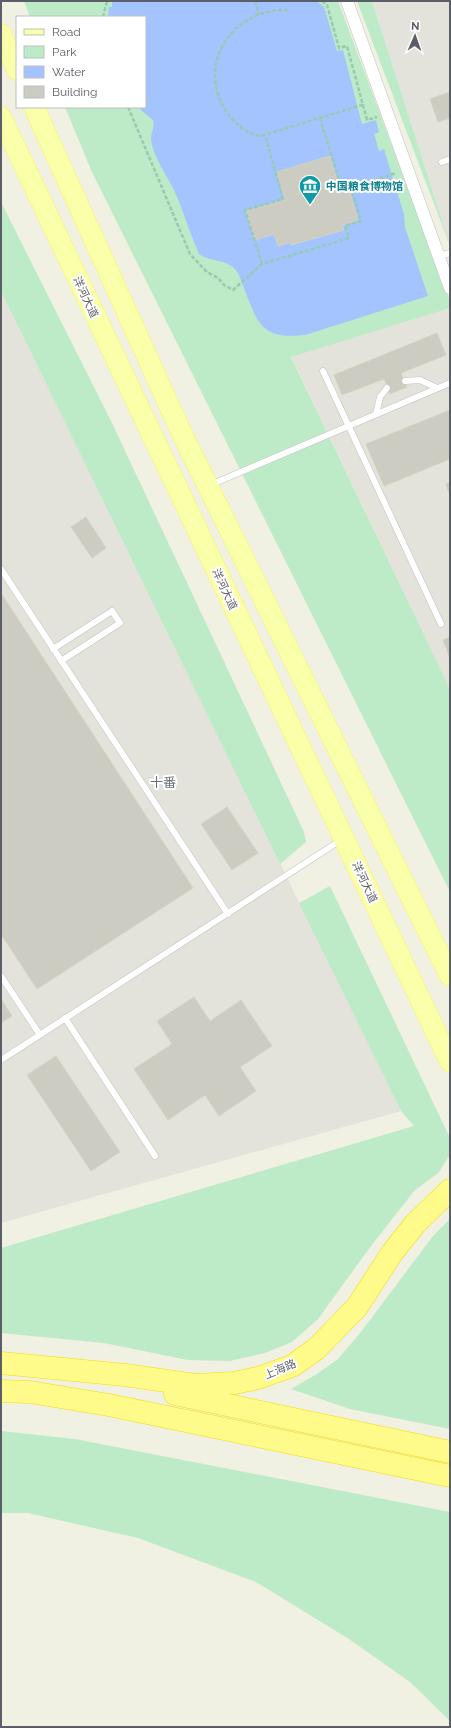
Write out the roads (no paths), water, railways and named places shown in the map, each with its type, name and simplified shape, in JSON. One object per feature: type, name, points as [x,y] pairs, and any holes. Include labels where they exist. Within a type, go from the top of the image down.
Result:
[{"type":"highway","name":"上海路","points":[[1,1364],[33,1366],[195,1385],[234,1382],[258,1378],[292,1366],[316,1349],[357,1307],[392,1253],[415,1224],[450,1190]]},
{"type":"highway","name":"上海路","points":[[33,1366],[197,1398],[450,1452]]},
{"type":"highway","points":[[1,1391],[30,1392],[109,1405],[450,1476]]},
{"type":"main road","points":[[1,34],[16,68]]},
{"type":"main road","points":[[34,108],[182,434],[450,976]]},
{"type":"main road","name":"洋河大道","points":[[1,117],[450,1062]]},
{"type":"street","points":[[347,1],[388,114],[444,255],[450,288]]},
{"type":"lane","points":[[442,162],[450,159]]},
{"type":"lane","points":[[323,371],[442,624]]},
{"type":"lane","points":[[405,381],[420,380],[437,388]]},
{"type":"lane","points":[[208,486],[450,383]]},
{"type":"lane","points":[[376,414],[380,397],[387,388]]},
{"type":"lane","points":[[1,569],[228,914]]},
{"type":"lane","points":[[54,649],[112,611],[120,623],[62,661]]},
{"type":"lane","points":[[1,1060],[344,838]]},
{"type":"lane","points":[[1,976],[40,1034]]},
{"type":"lane","points":[[66,1018],[155,1156]]},
{"type":"water","points":[[112,1],[316,1],[324,7],[337,51],[343,50],[362,124],[376,120],[379,132],[374,134],[379,151],[384,149],[404,214],[405,227],[428,296],[305,335],[278,335],[262,326],[257,319],[239,275],[235,269],[226,263],[207,258],[199,254],[175,192],[152,147],[151,139],[154,125],[153,120],[140,108],[146,108],[146,16],[109,16],[109,7],[112,7]]},
{"type":"place","name":"中国粮食博物馆","points":[[310,206]]},
{"type":"district","name":"十番","points":[[163,782]]}]
